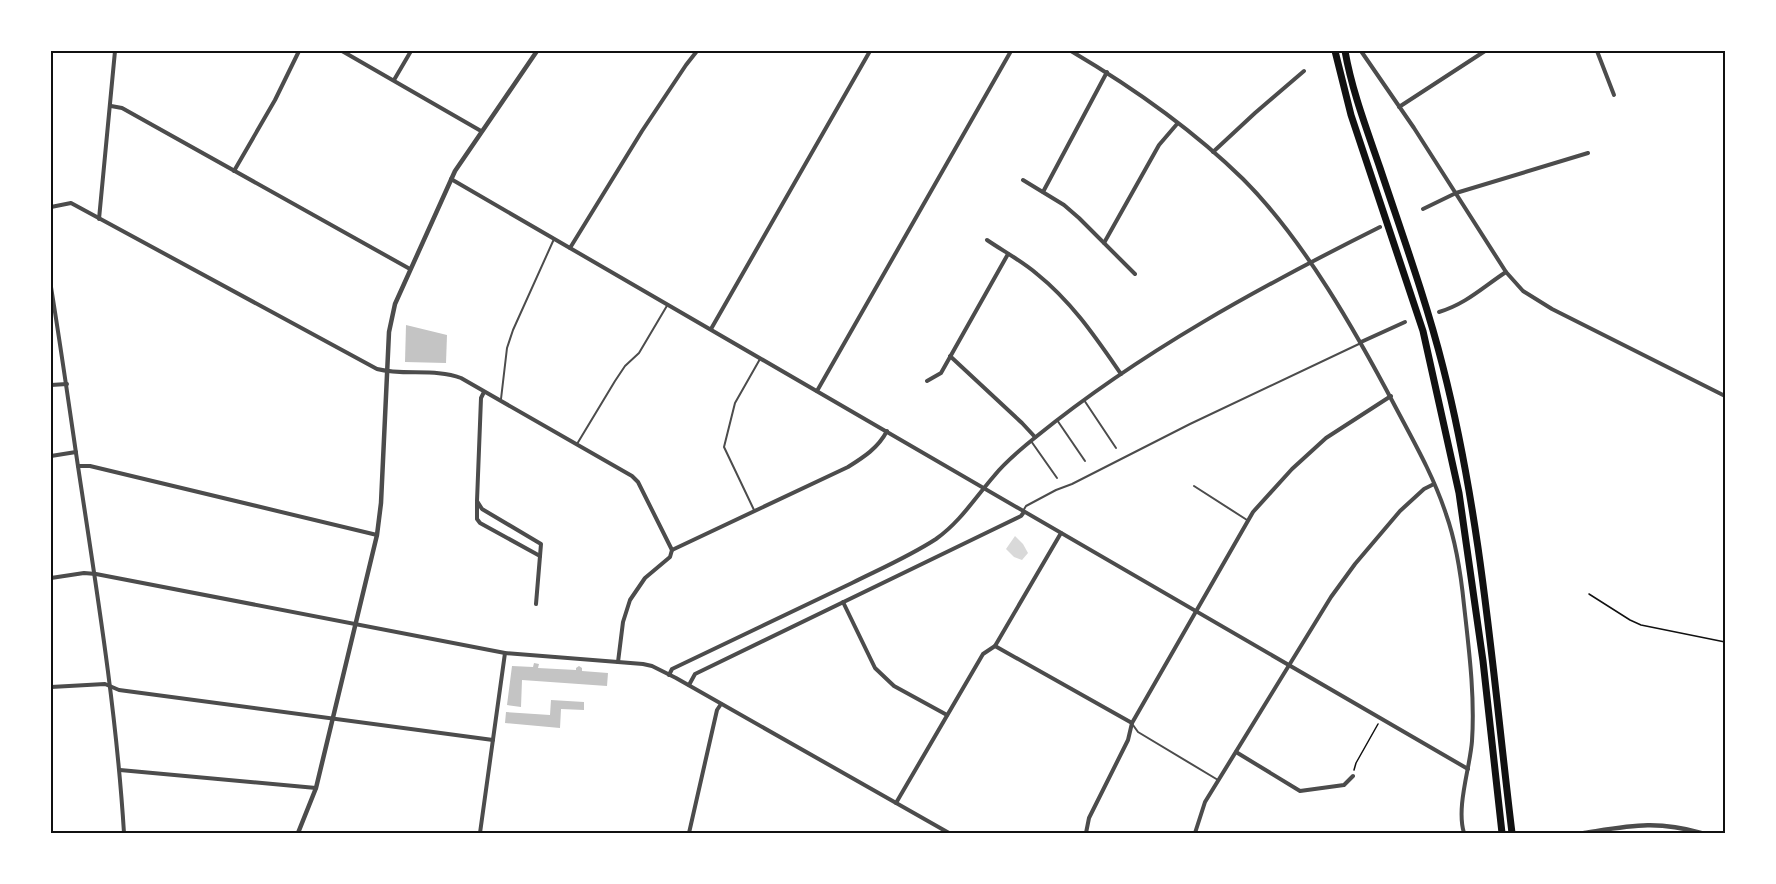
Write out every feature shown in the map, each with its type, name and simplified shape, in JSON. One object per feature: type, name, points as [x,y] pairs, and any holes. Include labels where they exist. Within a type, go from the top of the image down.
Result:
[{"type":"highway","points":[[1335,51],[1351,115],[1423,332],[1459,493],[1483,661],[1501,830]]},
{"type":"highway","points":[[1345,51],[1361,112],[1426,307],[1457,428],[1475,517],[1484,579],[1512,829]]},
{"type":"street","points":[[99,219],[116,51]]},
{"type":"street","points":[[234,171],[275,100],[299,51]]},
{"type":"street","points":[[342,51],[481,131]]},
{"type":"street","points":[[394,80],[411,51]]},
{"type":"street","points":[[298,833],[316,788],[376,535],[381,503],[388,332],[392,318],[410,269],[451,179],[481,131],[537,51]]},
{"type":"street","points":[[570,248],[670,88],[697,51]]},
{"type":"street","points":[[711,329],[870,51]]},
{"type":"street","points":[[816,391],[1011,51]]},
{"type":"street","points":[[1071,51],[1131,88],[1213,152],[1244,180],[1309,262],[1361,342],[1422,456],[1450,526],[1464,602],[1473,705],[1468,769],[1461,816],[1464,833]]},
{"type":"street","points":[[1362,51],[1506,273],[1523,291],[1552,309],[1725,396]]},
{"type":"street","points":[[1399,107],[1485,51]]},
{"type":"street","points":[[1597,51],[1614,95]]},
{"type":"street","points":[[1213,152],[1304,71]]},
{"type":"street","points":[[1042,192],[1107,72]]},
{"type":"street","points":[[111,106],[122,108],[410,269]]},
{"type":"street","points":[[1104,243],[1159,145],[1177,124]]},
{"type":"street","points":[[1423,209],[1456,193],[1587,153]]},
{"type":"street","points":[[451,179],[1468,769]]},
{"type":"street","points":[[1023,180],[1064,205],[1135,274]]},
{"type":"street","points":[[51,207],[71,203],[374,368],[386,371],[456,376],[626,472],[638,482],[672,550],[670,557],[645,578],[630,600],[622,622],[618,662]]},
{"type":"street","points":[[669,675],[672,669],[920,549],[953,525],[1002,466],[1057,420],[1120,374],[1220,311],[1309,262],[1380,227]]},
{"type":"street","points":[[987,240],[1038,275],[1077,312],[1120,374]]},
{"type":"street","points":[[927,381],[941,373],[1008,254]]},
{"type":"street","points":[[1439,312],[1467,301],[1485,285],[1506,273]]},
{"type":"street","points":[[51,287],[96,574],[120,770],[124,833]]},
{"type":"street","points":[[1361,342],[1405,322]]},
{"type":"street","points":[[950,356],[1023,423],[1033,439]]},
{"type":"street","points":[[51,386],[67,384]]},
{"type":"street","points":[[484,392],[481,398],[477,519],[480,523],[540,556]]},
{"type":"street","points":[[1086,833],[1089,818],[1128,740],[1132,723],[1253,513],[1292,469],[1317,446],[1390,396]]},
{"type":"street","points":[[672,550],[848,467],[870,453],[887,431]]},
{"type":"street","points":[[51,456],[76,452]]},
{"type":"street","points":[[78,466],[90,466],[376,535]]},
{"type":"street","points":[[1195,833],[1202,809],[1218,780],[1331,597],[1355,564],[1400,511],[1424,489],[1434,484]]},
{"type":"street","points":[[477,501],[482,509],[492,516],[541,544],[536,604]]},
{"type":"street","points":[[688,685],[695,674],[1021,516],[1024,511]]},
{"type":"street","points":[[896,803],[983,654],[994,646],[1061,533]]},
{"type":"street","points":[[51,578],[84,573],[96,574],[506,654],[652,666],[949,833]]},
{"type":"street","points":[[843,602],[875,668],[894,686],[947,715]]},
{"type":"street","points":[[994,646],[1132,723]]},
{"type":"street","points":[[480,833],[506,654]]},
{"type":"street","points":[[51,687],[105,684],[119,690],[493,740]]},
{"type":"street","points":[[689,833],[717,710],[721,704]]},
{"type":"street","points":[[1236,752],[1300,791],[1344,785],[1353,776]]},
{"type":"street","points":[[120,770],[316,788]]},
{"type":"street","points":[[1584,833],[1660,824],[1701,833]]},
{"type":"lane","points":[[500,400],[510,339],[554,239]]},
{"type":"lane","points":[[576,444],[625,366],[639,352],[668,304]]},
{"type":"lane","points":[[1024,511],[1026,506],[1056,490],[1361,342]]},
{"type":"lane","points":[[754,510],[724,447],[735,404],[761,358]]},
{"type":"lane","points":[[1084,400],[1116,448]]},
{"type":"lane","points":[[1057,420],[1085,461]]},
{"type":"lane","points":[[1033,439],[1057,478]]},
{"type":"lane","points":[[1194,486],[1249,521]]},
{"type":"lane","points":[[1132,723],[1138,732],[1218,780]]},
{"type":"path","points":[[1589,594],[1641,625],[1725,642]]},
{"type":"path","points":[[1353,776],[1356,764],[1379,724]]},
{"type":"shaded area","points":[[1015,536],[1028,553],[1022,560],[1014,557],[1006,549]]},
{"type":"building","points":[[406,325],[447,335],[446,363],[405,362]]},
{"type":"building","points":[[534,663],[539,664],[538,668],[576,670],[579,666],[582,671],[608,673],[607,686],[522,680],[521,707],[507,705],[512,666],[533,667]]},
{"type":"building","points":[[551,700],[584,702],[584,710],[561,709],[560,728],[505,723],[506,712],[550,715]]}]
